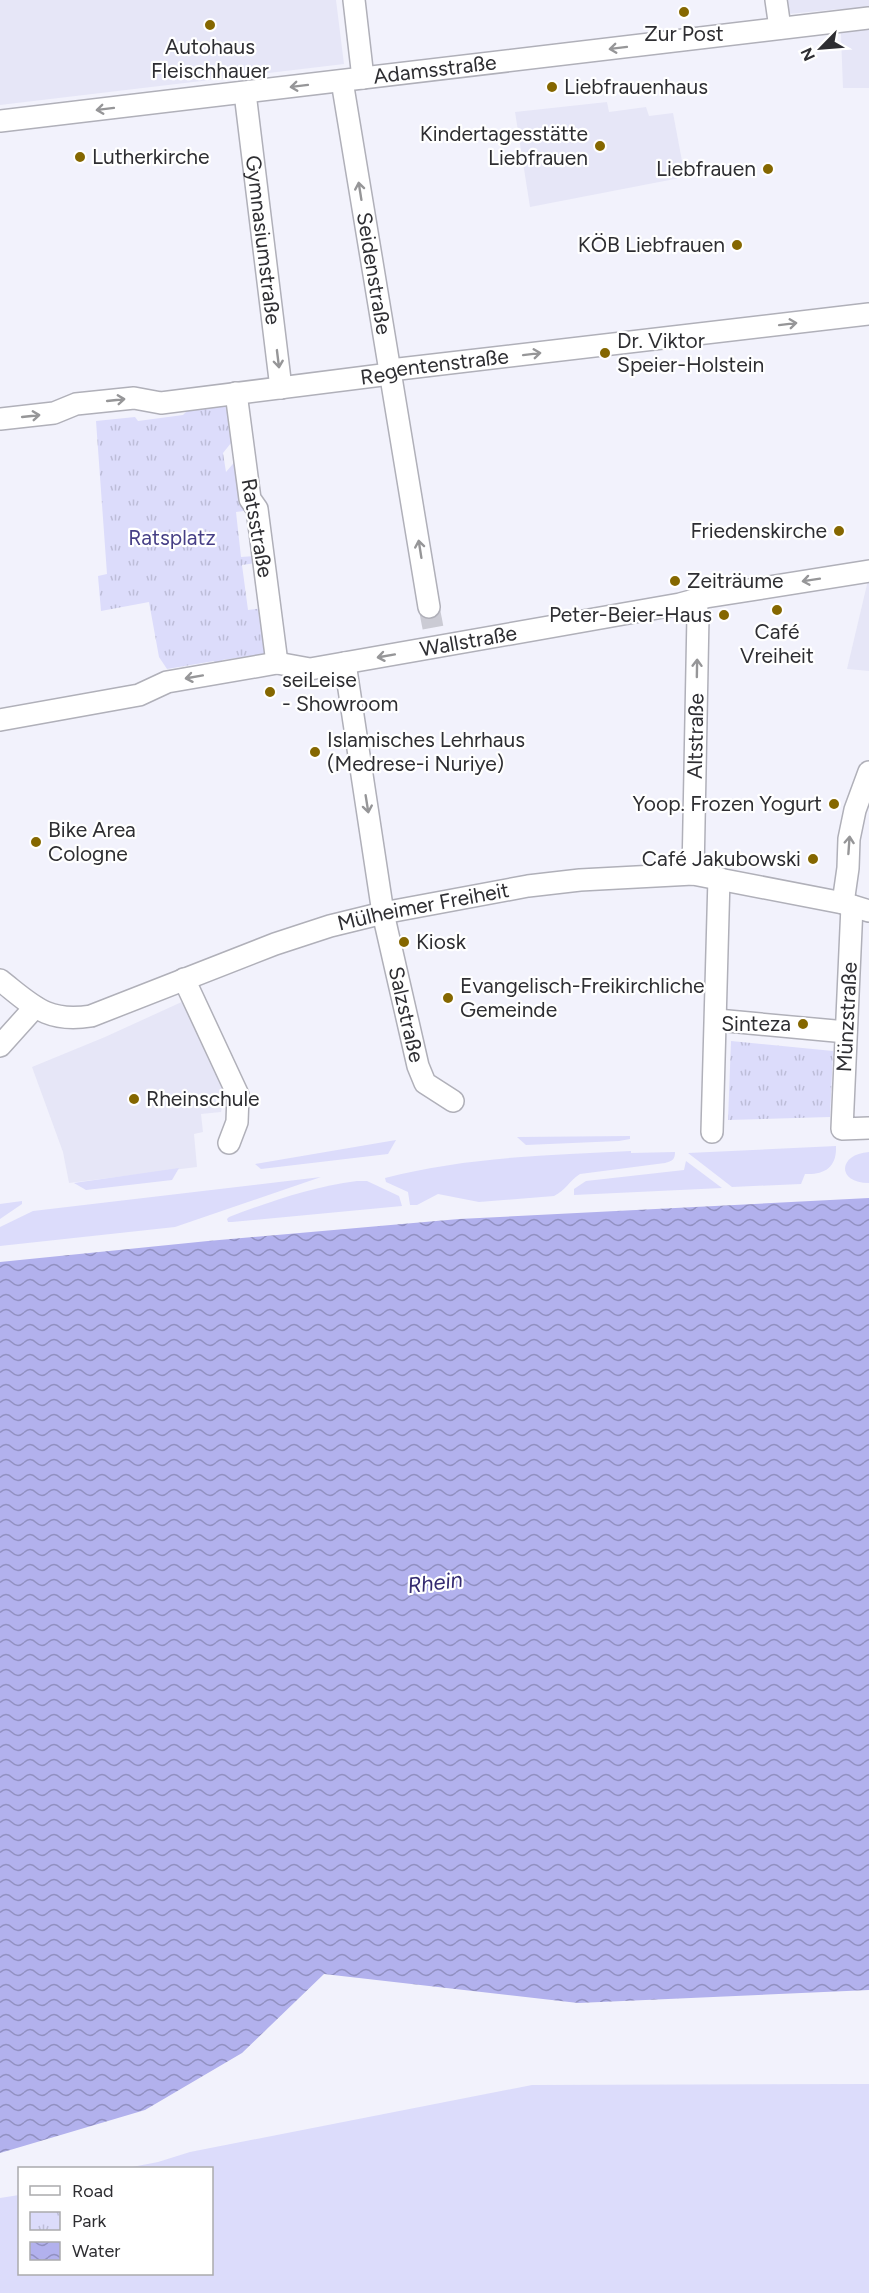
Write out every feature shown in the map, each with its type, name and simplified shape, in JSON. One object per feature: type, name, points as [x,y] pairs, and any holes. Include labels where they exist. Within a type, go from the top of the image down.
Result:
[{"type":"street","name":"Seidenstraße","points":[[354,0],[352,80],[391,372],[429,607]]},
{"type":"street","points":[[776,0],[780,28]]},
{"type":"street","name":"Adamsstraße","points":[[0,121],[869,18]]},
{"type":"street","name":"Gymnasiumstraße","points":[[245,93],[281,388]]},
{"type":"street","name":"Regentenstraße","points":[[0,419],[54,413],[76,404],[134,398],[161,403],[281,388],[399,369],[869,314]]},
{"type":"street","name":"Ratsstraße","points":[[236,393],[250,499],[257,509],[277,663]]},
{"type":"street","name":"Wallstraße","points":[[0,720],[140,696],[167,682],[277,663],[310,669],[345,663],[435,640],[869,570]]},
{"type":"street","name":"Altstraße","points":[[693,874],[698,615],[694,600]]},
{"type":"street","name":"Salzstraße","points":[[345,663],[383,913],[418,1066],[425,1083],[453,1101]]},
{"type":"street","name":"Münzstraße","points":[[869,772],[855,810],[849,839],[848,868],[854,907],[842,1129],[869,1128]]},
{"type":"street","name":"Mülheimer Freiheit","points":[[0,980],[35,1007],[53,1016],[72,1019],[92,1016],[297,936],[330,926],[383,913],[528,886],[580,879],[693,874],[854,907]]},
{"type":"street","points":[[712,1132],[717,1020],[719,878]]},
{"type":"street","points":[[184,979],[238,1095],[237,1122],[229,1143]]},
{"type":"street","points":[[0,1046],[35,1007]]},
{"type":"street","points":[[717,1020],[846,1032]]},
{"type":"shaded area","points":[[0,0],[336,0],[344,64],[0,105]]},
{"type":"shaded area","points":[[786,0],[869,0],[869,88],[843,88],[840,9],[788,14]]},
{"type":"shaded area","name":"Kindertagesstätte Liebfrauen","points":[[607,102],[609,112],[646,107],[649,116],[673,113],[685,177],[530,207],[515,112]]},
{"type":"shaded area","points":[[869,576],[869,671],[847,669]]},
{"type":"shaded area","name":"Rheinschule","points":[[186,1000],[227,1087],[221,1112],[201,1114],[203,1132],[194,1134],[197,1167],[69,1183],[63,1152],[32,1067]]},
{"type":"green space","name":"Ratsplatz","points":[[231,405],[235,438],[223,453],[226,472],[238,458],[251,510],[236,512],[241,557],[255,556],[256,563],[242,565],[248,610],[264,608],[269,648],[260,661],[252,662],[251,656],[222,660],[223,667],[216,668],[214,661],[167,669],[159,657],[149,602],[101,611],[98,576],[107,574],[96,421],[135,417],[138,421]]},
{"type":"green space","points":[[731,1041],[833,1051],[830,1117],[728,1120]]},
{"type":"green space","points":[[630,1136],[630,1139],[619,1141],[526,1145],[517,1137]]},
{"type":"green space","points":[[396,1140],[388,1154],[261,1169],[255,1164]]},
{"type":"green space","points":[[836,1146],[832,1165],[818,1173],[805,1174],[801,1184],[732,1187],[688,1153]]},
{"type":"green space","points":[[631,1151],[631,1153],[675,1152],[675,1155],[673,1160],[665,1163],[580,1174],[554,1196],[479,1202],[438,1194],[417,1205],[410,1205],[408,1192],[386,1182],[385,1178],[476,1161]]},
{"type":"green space","points":[[869,1152],[869,1183],[858,1182],[846,1174],[845,1168],[851,1158]]},
{"type":"green space","points":[[686,1161],[722,1188],[574,1195],[574,1189],[586,1181],[684,1170]]},
{"type":"green space","points":[[179,1168],[172,1180],[86,1190],[74,1183]]},
{"type":"green space","points":[[321,1177],[175,1227],[0,1246],[0,1227],[33,1211]]},
{"type":"green space","points":[[357,1181],[367,1181],[399,1196],[402,1206],[232,1222],[228,1222],[227,1219],[292,1195]]},
{"type":"green space","points":[[22,1201],[22,1204],[0,1219],[0,1204]]},
{"type":"green space","points":[[869,2084],[869,2293],[0,2293],[0,2198],[18,2195],[18,2275],[213,2275],[213,2167],[132,2167],[190,2152],[532,2085]]},
{"type":"water","name":"Rhein","points":[[869,1198],[869,1990],[578,2003],[324,1974],[242,2053],[145,2110],[0,2153],[0,1262],[459,1219]]},
{"type":"tunnel","points":[[429,607],[434,633]]},
{"type":"place","name":"Zur Post","points":[[684,12]]},
{"type":"place","name":"Autohaus Fleischhauer","points":[[210,25]]},
{"type":"place","name":"Liebfrauenhaus","points":[[552,87]]},
{"type":"place","name":"Kindertagesstätte Liebfrauen","points":[[600,146]]},
{"type":"place","name":"Lutherkirche","points":[[80,157]]},
{"type":"place","name":"Liebfrauen","points":[[768,169]]},
{"type":"place","name":"KÖB Liebfrauen","points":[[737,245]]},
{"type":"place","name":"Dr. Viktor Speier-Holstein","points":[[605,353]]},
{"type":"place","name":"Friedenskirche","points":[[839,531]]},
{"type":"place","name":"Zeiträume","points":[[675,581]]},
{"type":"place","name":"Café Vreiheit","points":[[777,610]]},
{"type":"place","name":"Peter-Beier-Haus","points":[[724,615]]},
{"type":"place","name":"seiLeise - Showroom","points":[[270,692]]},
{"type":"place","name":"Islamisches Lehrhaus (Medrese-i Nuriye)","points":[[315,752]]},
{"type":"place","name":"Yoop. Frozen Yogurt","points":[[834,804]]},
{"type":"place","name":"Bike Area Cologne","points":[[36,842]]},
{"type":"place","name":"Café Jakubowski","points":[[813,859]]},
{"type":"place","name":"Kiosk","points":[[404,942]]},
{"type":"place","name":"Evangelisch-Freikirchliche Gemeinde","points":[[448,998]]},
{"type":"place","name":"Sinteza","points":[[803,1024]]},
{"type":"place","name":"Rheinschule","points":[[134,1099]]}]
